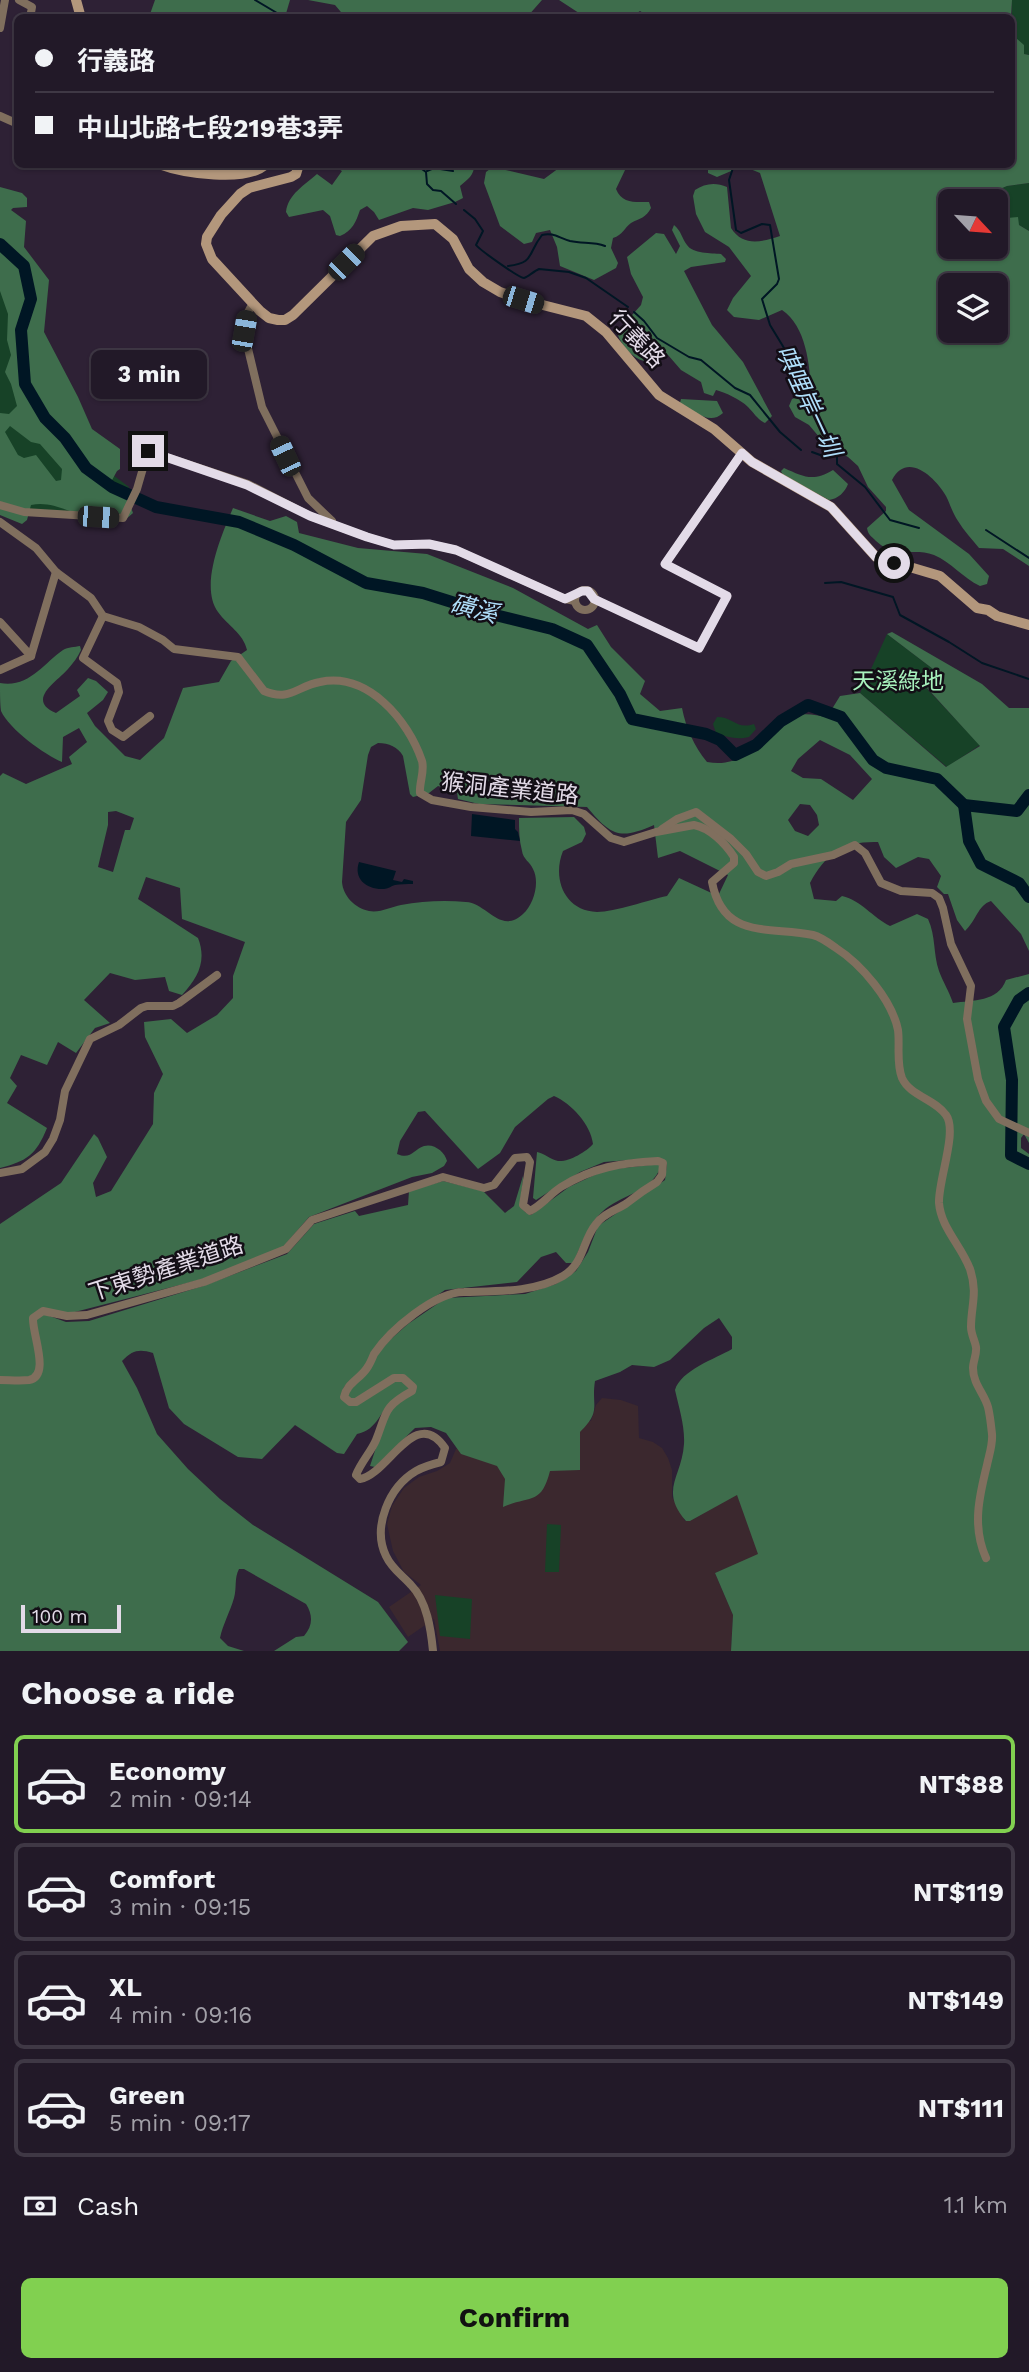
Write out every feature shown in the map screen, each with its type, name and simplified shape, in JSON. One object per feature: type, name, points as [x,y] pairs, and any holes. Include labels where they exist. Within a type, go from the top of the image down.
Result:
[{"type":"street","points":[[0,28],[5,0]]},
{"type":"street","points":[[19,0],[32,7],[31,14]]},
{"type":"street","points":[[172,168],[184,172],[214,174],[255,172],[260,168]]},
{"type":"street","name":"行義路","points":[[298,168],[296,174],[291,177],[249,188],[240,194],[220,215],[207,237],[206,244],[212,259],[269,318],[285,320],[293,315],[373,236],[401,226],[435,224],[453,239],[469,269],[483,282],[500,292],[523,300],[586,316],[606,332],[659,394],[714,429],[752,462],[831,507],[876,557],[940,576],[977,608],[988,610],[997,617],[1029,625]]},
{"type":"street","points":[[253,303],[246,316],[244,331],[262,407],[308,498],[337,526]]},
{"type":"street","points":[[0,505],[24,512],[122,518],[128,511],[137,489],[148,451],[247,485],[337,526],[394,545],[429,544],[456,550],[565,599],[576,598],[582,591],[588,591],[593,602]]},
{"type":"street","points":[[593,602],[608,604],[699,648],[727,596],[665,564],[742,453]]},
{"type":"street","points":[[0,522],[36,548],[56,572],[91,598],[103,616],[83,659],[117,683],[119,692],[108,721],[112,730],[123,737],[150,716]]},
{"type":"street","points":[[0,670],[31,656],[56,572]]},
{"type":"street","points":[[576,598],[581,609],[587,609],[593,602]]},
{"type":"street","name":"猴洞產業道路","points":[[103,616],[139,627],[174,649],[238,657],[264,691],[272,694],[287,695],[317,682],[336,680],[358,684],[386,704],[408,733],[423,764],[420,793],[432,800],[519,811],[572,810],[584,814],[611,838],[624,842],[656,832],[700,826],[714,835],[734,858],[734,863],[712,882],[715,900],[729,917],[739,924],[760,930],[816,936],[850,957],[886,997],[889,1004],[898,1032],[901,1077],[909,1087],[947,1116],[951,1129],[939,1196],[940,1217],[957,1241],[970,1271],[974,1304],[971,1328],[976,1350],[973,1369],[976,1385],[987,1406],[992,1436],[979,1496],[977,1522],[986,1558]]},
{"type":"street","points":[[0,622],[31,656]]},
{"type":"street","points":[[656,832],[677,819],[696,812],[731,839],[746,854],[758,872],[766,876],[778,873],[790,864],[834,855],[855,845],[865,853],[881,883],[901,891],[932,893],[939,898],[951,944],[971,986],[967,1019],[978,1079],[986,1101],[999,1119],[1027,1132]]},
{"type":"street","points":[[0,1173],[22,1169],[45,1152],[60,1120],[65,1091],[94,1035],[119,1025],[141,1008],[168,1007],[179,1003],[217,975]]},
{"type":"street","name":"下東勢產業道路","points":[[0,1380],[32,1380],[38,1375],[41,1363],[32,1331],[33,1318],[43,1311],[67,1316],[87,1315],[204,1282],[286,1249],[312,1220],[443,1177],[484,1188],[495,1185],[515,1158],[523,1156],[530,1161],[523,1205],[530,1212],[560,1188],[605,1166],[658,1161],[663,1163],[664,1169],[657,1182],[598,1221],[589,1234],[583,1256],[562,1277],[536,1286],[506,1291],[444,1295],[407,1320],[375,1353],[366,1370],[346,1389],[344,1397],[350,1402],[356,1402],[394,1378],[403,1378],[413,1387],[412,1391],[394,1402],[381,1421],[376,1439],[356,1475],[360,1479],[376,1473],[397,1448],[411,1437],[424,1434],[438,1439],[445,1448],[441,1462],[416,1471],[402,1482],[382,1516],[381,1538],[386,1556],[421,1600],[433,1651]]},
{"type":"shaded area","points":[[602,1398],[621,1400],[638,1406],[639,1438],[662,1448],[668,1458],[672,1470],[672,1497],[685,1521],[690,1521],[737,1494],[759,1555],[715,1573],[733,1615],[731,1651],[440,1651],[434,1619],[408,1637],[389,1607],[421,1585],[404,1572],[393,1551],[387,1524],[392,1506],[404,1488],[419,1477],[450,1463],[456,1449],[513,1413],[591,1421],[596,1405]]},
{"type":"green space","points":[[155,0],[290,0],[286,14],[150,14]]},
{"type":"green space","points":[[308,0],[542,0],[530,14],[343,14],[335,5]]},
{"type":"green space","points":[[559,0],[1012,0],[1011,14],[645,14],[640,11],[636,14],[580,14]]},
{"type":"green space","points":[[1012,0],[1029,0],[1029,55],[1024,54],[1015,38],[1015,14],[1012,14]]},
{"type":"green space","points":[[1015,38],[1024,45],[1024,54],[1029,55],[1029,183],[1000,189],[938,189],[938,259],[1008,259],[1008,218],[1018,217],[1019,225],[1029,231],[1029,566],[1003,549],[979,548],[956,518],[946,496],[935,481],[913,467],[898,472],[892,480],[909,510],[969,554],[989,576],[987,584],[980,586],[934,555],[898,552],[883,547],[869,534],[867,528],[886,511],[886,507],[868,487],[858,466],[826,445],[809,425],[795,417],[789,406],[792,399],[811,392],[808,358],[797,326],[782,310],[759,320],[734,317],[727,310],[751,276],[729,247],[705,232],[696,214],[693,196],[695,190],[711,184],[727,187],[731,228],[741,238],[760,241],[780,236],[760,173],[748,168],[1015,168]]},
{"type":"green space","points":[[336,168],[474,168],[472,174],[460,186],[463,198],[428,210],[413,208],[379,220],[367,206],[360,210],[351,229],[340,236],[336,235],[330,216],[323,210],[289,217],[287,206],[302,186],[317,174],[332,185],[342,171]]},
{"type":"green space","points":[[497,168],[544,179],[559,168],[626,168],[616,189],[619,194],[629,201],[649,202],[651,208],[645,216],[631,223],[613,238],[611,248],[618,263],[616,268],[594,280],[560,266],[557,247],[550,230],[536,233],[532,242],[524,244],[500,226],[484,183],[486,172]]},
{"type":"green space","points":[[708,168],[738,168],[717,177],[708,173]]},
{"type":"green space","points":[[1029,183],[1029,231],[1008,222],[1008,189],[1000,189]]},
{"type":"green space","points":[[0,187],[22,193],[27,198],[27,207],[11,210],[26,221],[24,247],[49,280],[44,332],[92,429],[120,449],[120,469],[111,482],[128,499],[133,513],[125,520],[90,517],[45,504],[31,505],[27,520],[22,524],[0,515],[0,413],[9,414],[17,406],[5,372],[11,355],[7,340],[8,314],[0,291]],"holes":[[[10,426],[31,442],[40,444],[62,469],[61,480],[56,481],[36,455],[24,458],[18,455],[5,432]]]},
{"type":"green space","points":[[674,225],[693,250],[721,254],[726,259],[725,262],[691,267],[684,271],[712,325],[743,362],[772,416],[765,423],[745,404],[733,397],[716,390],[713,396],[704,393],[701,382],[681,370],[668,355],[656,348],[642,356],[644,361],[627,350],[619,337],[617,332],[641,305],[643,297],[631,274],[627,257],[656,233],[664,234],[676,254],[680,246],[672,230]]},
{"type":"green space","points":[[0,253],[101,466],[129,487],[119,515],[24,512],[0,504]]},
{"type":"green space","points":[[681,399],[717,401],[723,413],[718,417],[707,418],[680,403]]},
{"type":"green space","points":[[784,468],[808,477],[820,476],[833,470],[848,484],[841,495],[829,500],[783,475],[781,471]]},
{"type":"green space","points":[[233,508],[270,521],[286,516],[297,522],[299,533],[358,548],[427,554],[513,588],[588,629],[597,625],[611,647],[645,681],[640,694],[660,711],[682,708],[691,736],[707,762],[736,760],[787,720],[802,714],[827,717],[840,696],[860,693],[946,767],[980,746],[927,688],[937,672],[887,634],[892,632],[982,684],[1009,708],[1029,708],[1029,951],[1021,934],[991,901],[983,906],[965,931],[957,920],[948,894],[944,894],[937,887],[941,876],[929,859],[918,857],[896,868],[884,857],[878,842],[855,844],[837,851],[823,864],[810,883],[814,899],[836,901],[842,896],[849,898],[890,926],[917,914],[928,919],[939,971],[953,1003],[991,996],[1006,980],[1029,974],[1029,1143],[1024,1134],[1021,1148],[1029,1154],[1029,1651],[731,1651],[733,1615],[715,1573],[758,1554],[737,1495],[686,1521],[678,1510],[673,1492],[684,1444],[683,1424],[675,1390],[678,1383],[691,1371],[732,1349],[732,1337],[719,1318],[704,1328],[670,1360],[654,1367],[632,1365],[595,1381],[593,1413],[580,1432],[580,1470],[550,1471],[543,1490],[533,1498],[503,1507],[505,1479],[497,1466],[461,1454],[446,1433],[431,1427],[415,1428],[375,1467],[370,1466],[388,1411],[413,1393],[404,1377],[356,1399],[347,1395],[391,1339],[446,1298],[525,1294],[556,1284],[576,1271],[588,1252],[598,1226],[665,1180],[667,1163],[654,1158],[604,1162],[580,1172],[536,1200],[533,1198],[537,1152],[562,1161],[577,1156],[593,1144],[588,1129],[579,1116],[554,1096],[515,1127],[500,1153],[478,1169],[425,1111],[418,1112],[400,1141],[397,1154],[409,1155],[424,1146],[432,1146],[444,1154],[447,1161],[444,1166],[432,1173],[412,1177],[309,1217],[283,1247],[203,1279],[67,1314],[42,1309],[31,1317],[37,1360],[36,1374],[29,1378],[0,1377],[0,1224],[61,1183],[94,1134],[107,1157],[93,1183],[96,1197],[111,1191],[153,1124],[154,1093],[163,1074],[145,1037],[144,1022],[171,1019],[187,1033],[217,1015],[233,998],[233,976],[245,942],[182,919],[180,888],[146,877],[138,899],[198,938],[202,954],[193,982],[182,995],[169,991],[165,977],[135,980],[110,973],[84,1000],[110,1023],[95,1028],[76,1053],[58,1042],[47,1065],[21,1055],[10,1078],[17,1086],[7,1103],[47,1128],[30,1156],[0,1168],[0,776],[3,773],[26,784],[72,764],[69,757],[87,742],[79,728],[63,737],[62,762],[37,748],[12,726],[1,711],[0,683],[19,682],[35,674],[63,650],[80,646],[81,650],[74,662],[47,691],[43,702],[56,713],[80,696],[77,690],[88,678],[96,681],[108,692],[103,700],[87,713],[95,726],[125,756],[140,760],[164,738],[183,688],[219,682],[231,661],[247,650],[239,634],[218,612],[211,588],[218,545]],"holes":[[[820,740],[850,755],[872,779],[853,800],[821,779],[803,778],[791,771],[798,759]],[[378,743],[386,744],[401,753],[410,794],[413,797],[429,793],[438,786],[457,792],[458,799],[479,804],[587,807],[603,824],[624,834],[654,825],[658,858],[680,851],[728,875],[718,896],[679,878],[667,896],[613,910],[586,910],[569,899],[560,882],[559,872],[563,851],[582,842],[586,834],[584,827],[574,817],[519,818],[523,854],[533,869],[536,886],[530,905],[515,920],[500,920],[474,904],[458,901],[433,901],[369,911],[347,897],[342,882],[346,822],[361,800],[371,747]],[[800,804],[810,805],[817,815],[819,825],[808,836],[795,831],[788,820]],[[116,811],[134,818],[130,830],[125,830],[113,872],[98,867],[108,825],[108,812]]]},
{"type":"green space","name":"天溪綠地","points":[[887,634],[937,672],[927,689],[980,745],[947,767],[860,693]]},
{"type":"green space","points":[[717,717],[743,725],[754,724],[756,729],[749,737],[724,736],[716,733],[713,724]]},
{"type":"green space","points":[[659,1164],[661,1167],[649,1183],[609,1206],[597,1217],[573,1263],[566,1263],[556,1252],[541,1257],[517,1282],[445,1290],[404,1318],[364,1368],[344,1387],[341,1397],[348,1404],[395,1380],[407,1383],[410,1390],[389,1403],[370,1428],[357,1434],[344,1454],[337,1453],[295,1425],[262,1459],[238,1457],[184,1424],[169,1408],[153,1353],[136,1351],[122,1361],[157,1434],[188,1469],[253,1525],[378,1602],[408,1642],[399,1651],[274,1651],[296,1637],[304,1636],[310,1624],[308,1608],[306,1604],[244,1569],[239,1569],[234,1598],[220,1638],[228,1646],[244,1651],[0,1651],[0,1383],[40,1376],[35,1320],[44,1314],[66,1322],[89,1321],[203,1286],[287,1254],[314,1224],[355,1211],[359,1216],[408,1205],[409,1191],[443,1181],[483,1191],[505,1213],[514,1206],[523,1176],[521,1204],[531,1215],[569,1187],[605,1170]]},
{"type":"green space","points":[[547,1524],[561,1525],[559,1572],[545,1572]]},
{"type":"green space","points":[[435,1595],[472,1599],[470,1639],[440,1636]]},
{"type":"water","points":[[472,814],[515,820],[520,841],[471,836]]},
{"type":"water","points":[[359,862],[396,871],[393,880],[402,882],[404,879],[413,881],[413,884],[384,889],[372,888],[363,882],[358,874]]},
{"type":"waterway","points":[[255,0],[277,14]]},
{"type":"waterway","points":[[420,168],[426,172],[427,184],[433,190],[441,191],[456,204]]},
{"type":"waterway","points":[[427,171],[434,168],[453,171]]},
{"type":"waterway","name":"唭哩岸一圳","points":[[733,168],[729,180],[736,230],[741,233],[762,224],[770,225],[779,279],[762,299],[770,325],[795,366],[828,443],[837,452],[837,464],[865,487],[890,520],[919,528]]},
{"type":"waterway","points":[[464,210],[475,219],[483,231],[476,245],[515,274],[524,278],[539,269],[569,272],[586,278],[628,307]]},
{"type":"waterway","points":[[508,266],[527,260],[542,235],[546,234],[605,246]]},
{"type":"waterway","name":"磺溪","points":[[0,244],[24,266],[31,299],[21,330],[25,384],[45,418],[65,438],[86,468],[112,487],[156,507],[239,522],[294,545],[366,583],[423,593],[552,629],[587,645],[620,694],[632,719],[706,734],[720,740],[735,755],[756,745],[781,721],[808,705],[841,717],[873,760],[886,768],[937,779],[964,805],[1017,811],[1029,795]]},
{"type":"waterway","points":[[634,312],[657,338],[689,357],[701,360],[735,388],[750,395],[780,432],[801,450]]},
{"type":"waterway","points":[[812,452],[823,456],[834,449]]},
{"type":"waterway","points":[[986,530],[1029,558]]},
{"type":"waterway","points":[[825,583],[841,582],[893,597],[900,615],[982,663],[1029,679]]},
{"type":"waterway","points":[[964,805],[969,841],[981,864],[1019,883],[1029,897]]},
{"type":"waterway","points":[[1029,993],[1019,1000],[1004,1027],[1012,1080],[1011,1155],[1029,1164]]},
{"type":"route","points":[[148,451],[219,474],[273,496],[310,516],[367,537],[394,545],[429,544],[456,550],[565,599],[588,591],[594,599],[699,648],[727,596],[665,564],[742,453],[752,462],[831,507],[876,557],[894,563]]}]
